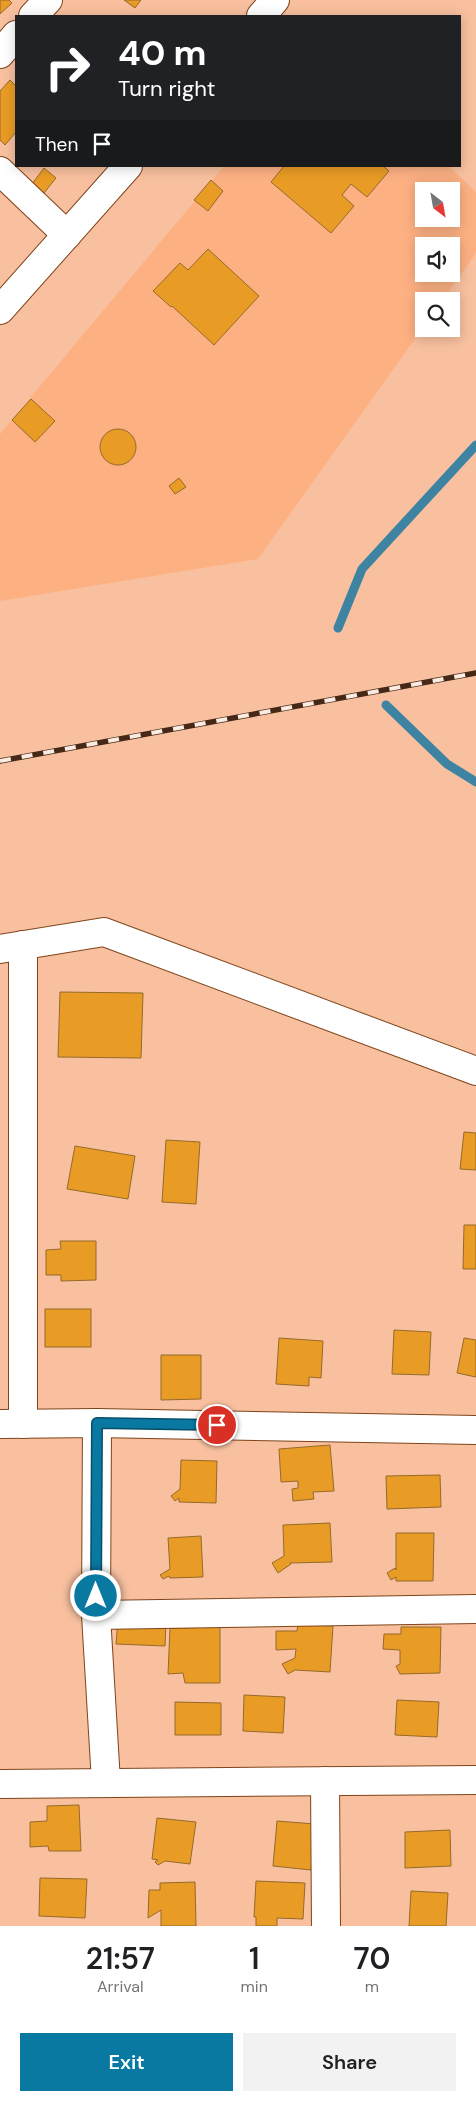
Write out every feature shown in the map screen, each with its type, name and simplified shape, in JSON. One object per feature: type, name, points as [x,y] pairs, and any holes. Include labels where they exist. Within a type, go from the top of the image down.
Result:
[{"type":"street","points":[[34,15],[48,0]]},
{"type":"street","points":[[262,15],[275,0]]},
{"type":"street","points":[[0,54],[15,37]]},
{"type":"street","points":[[0,310],[127,167]]},
{"type":"street","points":[[0,171],[66,235]]},
{"type":"street","points":[[476,1071],[104,932],[11,947],[12,1424],[97,1423],[476,1430]]},
{"type":"street","points":[[97,1423],[96,1615],[106,1782]]},
{"type":"street","points":[[96,1615],[476,1609]]},
{"type":"street","points":[[0,1784],[476,1780]]},
{"type":"street","points":[[325,1781],[326,1926]]},
{"type":"shaded area","points":[[223,167],[449,167],[476,192],[476,253],[460,276],[460,237],[415,237],[415,282],[455,282],[448,292],[415,292],[416,337],[258,559],[0,601],[0,434]]},
{"type":"building","points":[[0,0],[9,0],[12,3],[0,14]]},
{"type":"building","points":[[124,0],[141,0],[135,8]]},
{"type":"building","points":[[10,80],[15,85],[15,133],[5,145],[0,140],[0,91]]},
{"type":"building","points":[[283,167],[384,167],[389,171],[367,197],[351,184],[342,195],[354,206],[331,233],[271,182]]},
{"type":"building","points":[[44,168],[56,178],[44,193],[32,184]]},
{"type":"building","points":[[211,180],[223,191],[208,211],[194,200]]},
{"type":"building","points":[[208,249],[259,296],[214,345],[153,291],[180,263],[188,270]]},
{"type":"building","points":[[31,399],[55,421],[35,442],[12,420]]},
{"type":"building","points":[[118,429],[125,430],[131,434],[135,440],[135,454],[131,460],[125,464],[118,465],[111,464],[105,460],[101,454],[100,447],[101,440],[105,434],[111,430]]},
{"type":"building","points":[[179,478],[186,487],[175,494],[169,486]]},
{"type":"building","points":[[60,992],[143,993],[141,1058],[58,1057]]},
{"type":"building","points":[[464,1132],[476,1133],[476,1170],[460,1169]]},
{"type":"building","points":[[166,1140],[200,1142],[196,1204],[162,1202]]},
{"type":"building","points":[[75,1146],[135,1156],[128,1199],[67,1189]]},
{"type":"building","points":[[464,1225],[476,1225],[476,1269],[463,1269]]},
{"type":"building","points":[[60,1241],[96,1241],[96,1280],[61,1281],[61,1275],[46,1275],[46,1250],[61,1249]]},
{"type":"building","points":[[45,1309],[91,1309],[91,1347],[45,1347]]},
{"type":"building","points":[[394,1330],[431,1332],[429,1375],[392,1374]]},
{"type":"building","points":[[279,1338],[323,1341],[321,1378],[309,1377],[309,1386],[276,1384]]},
{"type":"building","points":[[464,1338],[476,1340],[476,1377],[457,1373]]},
{"type":"building","points":[[161,1355],[201,1355],[201,1399],[161,1400]]},
{"type":"building","points":[[330,1445],[334,1491],[313,1492],[314,1499],[293,1501],[292,1489],[298,1488],[298,1481],[281,1482],[279,1449]]},
{"type":"building","points":[[181,1460],[217,1461],[216,1503],[179,1502],[179,1498],[175,1501],[171,1496],[180,1489]]},
{"type":"building","points":[[440,1475],[441,1507],[387,1509],[386,1476]]},
{"type":"building","points":[[330,1523],[332,1562],[290,1563],[278,1573],[272,1563],[284,1556],[283,1525]]},
{"type":"building","points":[[396,1533],[434,1533],[433,1581],[396,1581],[396,1577],[391,1580],[387,1573],[395,1568],[396,1570]]},
{"type":"building","points":[[201,1536],[203,1577],[170,1578],[169,1576],[163,1579],[160,1575],[170,1569],[168,1538]]},
{"type":"building","points":[[118,1619],[166,1621],[165,1646],[116,1644]]},
{"type":"building","points":[[298,1624],[333,1626],[330,1672],[295,1670],[288,1674],[282,1664],[295,1658],[296,1649],[276,1650],[276,1631],[297,1631]]},
{"type":"building","points":[[220,1627],[220,1683],[185,1683],[183,1673],[168,1674],[170,1628]]},
{"type":"building","points":[[401,1627],[441,1627],[440,1673],[400,1674],[396,1666],[400,1664],[400,1650],[383,1649],[384,1634],[401,1634]]},
{"type":"building","points":[[244,1695],[285,1697],[283,1733],[243,1731]]},
{"type":"building","points":[[397,1700],[439,1702],[437,1737],[395,1735]]},
{"type":"building","points":[[175,1702],[221,1703],[221,1735],[175,1735]]},
{"type":"building","points":[[79,1805],[81,1851],[49,1851],[48,1846],[30,1847],[30,1822],[47,1821],[47,1806]]},
{"type":"building","points":[[157,1818],[196,1822],[190,1864],[165,1861],[158,1865],[155,1862],[158,1860],[152,1859]]},
{"type":"building","points":[[277,1821],[315,1824],[311,1870],[273,1866]]},
{"type":"building","points":[[450,1830],[451,1866],[405,1868],[405,1832]]},
{"type":"building","points":[[40,1878],[87,1879],[85,1918],[39,1916]]},
{"type":"building","points":[[256,1881],[305,1883],[303,1919],[277,1918],[277,1926],[256,1926],[256,1917],[254,1917]]},
{"type":"building","points":[[195,1882],[196,1926],[161,1926],[161,1910],[148,1918],[149,1890],[160,1890],[160,1883]]},
{"type":"building","points":[[411,1891],[448,1893],[446,1926],[409,1926]]},
{"type":"waterway","points":[[338,628],[362,569],[476,445]]},
{"type":"waterway","points":[[386,705],[447,764],[476,782]]},
{"type":"railway","points":[[0,761],[476,673]]},
{"type":"route","points":[[96,1596],[97,1423],[217,1425]]}]
